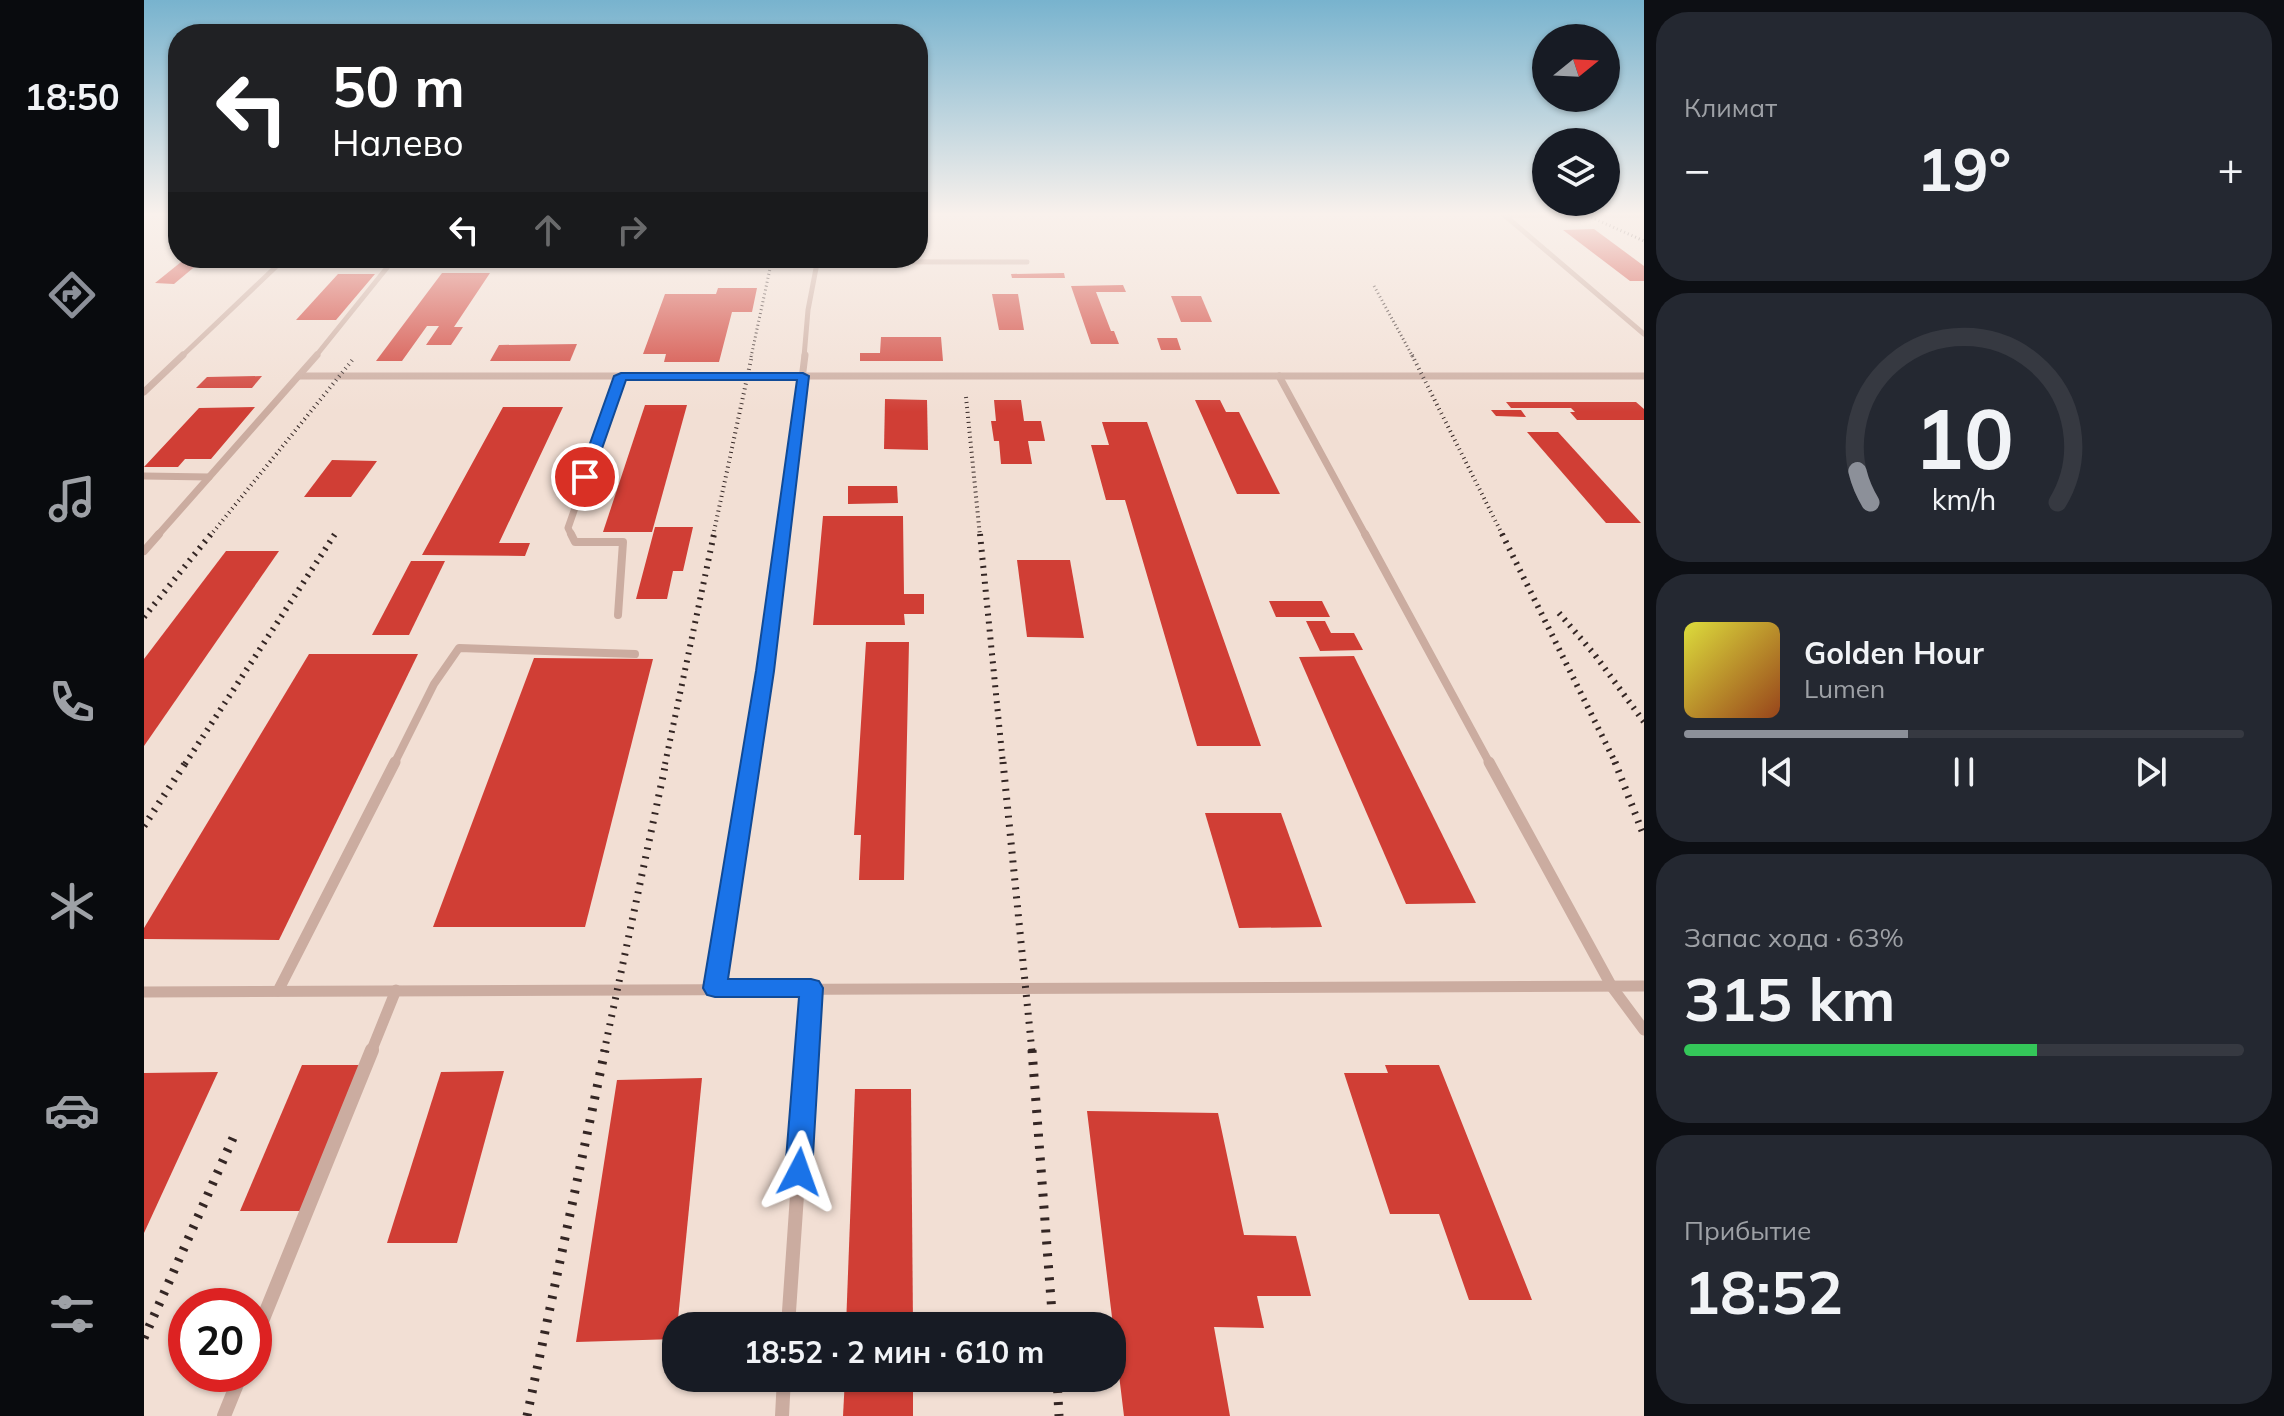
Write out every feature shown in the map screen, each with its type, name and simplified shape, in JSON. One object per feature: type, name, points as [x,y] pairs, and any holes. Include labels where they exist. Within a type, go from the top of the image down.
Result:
[{"type":"lane","points":[[144,392],[262,280]]},
{"type":"lane","points":[[144,551],[299,376],[378,280]]},
{"type":"lane","points":[[715,988],[765,671],[814,280]]},
{"type":"lane","points":[[1581,280],[1644,334]]},
{"type":"lane","points":[[299,376],[1644,376]]},
{"type":"lane","points":[[618,615],[623,542],[575,542],[568,528],[621,376]]},
{"type":"lane","points":[[1279,376],[1612,987],[1644,1030]]},
{"type":"lane","points":[[144,476],[209,477]]},
{"type":"lane","points":[[278,991],[434,684],[459,648],[635,654]]},
{"type":"lane","points":[[144,992],[1644,986]]},
{"type":"lane","points":[[789,1312],[811,988]]},
{"type":"lane","points":[[272,1297],[396,990]]},
{"type":"lane","points":[[224,1416],[234,1392]]},
{"type":"lane","points":[[782,1416],[783,1392]]},
{"type":"building","points":[[159,280],[179,280],[174,284],[155,283]]},
{"type":"building","points":[[332,280],[370,280],[336,320],[296,320]]},
{"type":"building","points":[[437,280],[485,280],[454,327],[463,327],[451,345],[426,345],[439,326],[427,326],[402,361],[376,361]]},
{"type":"building","points":[[1123,285],[1126,292],[1096,292],[1119,344],[1091,344],[1071,286]]},
{"type":"building","points":[[718,288],[757,288],[752,312],[732,312],[719,362],[664,362],[666,354],[643,354],[665,294],[716,294]]},
{"type":"building","points":[[992,294],[1018,294],[1024,330],[999,330]]},
{"type":"building","points":[[1171,296],[1201,296],[1212,322],[1181,322]]},
{"type":"building","points":[[881,337],[941,337],[943,361],[860,361],[860,353],[880,353]]},
{"type":"building","points":[[1157,338],[1177,338],[1181,350],[1161,350]]},
{"type":"building","points":[[577,344],[570,361],[490,361],[499,345]]},
{"type":"building","points":[[262,376],[252,388],[196,388],[207,377]]},
{"type":"building","points":[[885,399],[927,400],[928,450],[884,449]]},
{"type":"building","points":[[994,400],[1021,400],[1024,421],[1041,421],[1045,441],[1028,441],[1032,464],[1001,464],[999,441],[994,441],[991,421],[996,421]]},
{"type":"building","points":[[1195,400],[1220,400],[1226,412],[1239,412],[1280,494],[1237,494]]},
{"type":"building","points":[[1506,402],[1636,402],[1644,409],[1644,420],[1577,420],[1570,412],[1575,412],[1571,408],[1511,408]]},
{"type":"building","points":[[645,405],[687,405],[652,532],[603,532]]},
{"type":"building","points":[[255,407],[211,459],[185,459],[178,467],[144,467],[199,408]]},
{"type":"building","points":[[503,407],[563,407],[499,543],[530,543],[525,556],[422,555]]},
{"type":"building","points":[[1491,410],[1521,410],[1526,417],[1496,416]]},
{"type":"building","points":[[1102,422],[1147,422],[1261,746],[1197,746],[1125,500],[1106,500],[1091,445],[1109,445]]},
{"type":"building","points":[[1527,432],[1558,432],[1641,523],[1606,523]]},
{"type":"building","points":[[332,460],[377,461],[351,497],[304,497]]},
{"type":"building","points":[[848,486],[897,486],[898,503],[848,504]]},
{"type":"building","points":[[823,516],[903,516],[904,594],[924,594],[924,614],[904,614],[905,625],[813,625]]},
{"type":"building","points":[[655,527],[693,527],[683,571],[673,571],[667,599],[636,599]]},
{"type":"building","points":[[226,551],[279,551],[144,746],[144,659]]},
{"type":"building","points":[[1017,560],[1070,560],[1084,638],[1027,637]]},
{"type":"building","points":[[411,561],[445,561],[409,635],[372,635]]},
{"type":"building","points":[[1269,601],[1322,601],[1330,617],[1276,617]]},
{"type":"building","points":[[1306,621],[1325,621],[1331,633],[1354,633],[1363,650],[1320,651]]},
{"type":"building","points":[[866,642],[909,642],[904,880],[859,880],[861,835],[854,835]]},
{"type":"building","points":[[309,654],[418,654],[279,940],[144,939],[144,928]]},
{"type":"building","points":[[1354,656],[1476,903],[1406,904],[1299,657]]},
{"type":"building","points":[[534,658],[653,659],[585,927],[433,927]]},
{"type":"building","points":[[1205,813],[1281,813],[1322,927],[1239,928]]},
{"type":"building","points":[[302,1065],[360,1065],[305,1211],[240,1211]]},
{"type":"building","points":[[1385,1065],[1439,1065],[1532,1300],[1469,1300],[1439,1214],[1390,1214],[1344,1073],[1388,1073]]},
{"type":"building","points":[[504,1071],[457,1243],[387,1243],[441,1072]]},
{"type":"building","points":[[218,1072],[144,1233],[144,1073]]},
{"type":"building","points":[[702,1078],[679,1312],[662,1312],[662,1339],[576,1342],[617,1080]]},
{"type":"building","points":[[855,1089],[911,1089],[913,1312],[847,1312]]},
{"type":"building","points":[[1087,1111],[1218,1113],[1244,1235],[1296,1236],[1311,1296],[1257,1296],[1264,1328],[1214,1327],[1230,1416],[1124,1416],[1121,1392],[1126,1392],[1126,1312],[1111,1312]]},
{"type":"building","points":[[844,1392],[913,1392],[913,1416],[843,1416]]},
{"type":"railway","points":[[751,357],[768,280]]},
{"type":"railway","points":[[1374,286],[1413,357]]},
{"type":"railway","points":[[713,536],[752,355]]},
{"type":"railway","points":[[1412,355],[1502,535]]},
{"type":"railway","points":[[210,536],[354,358]]},
{"type":"railway","points":[[966,397],[980,536]]},
{"type":"railway","points":[[144,617],[211,534]]},
{"type":"railway","points":[[185,764],[335,534]]},
{"type":"railway","points":[[665,764],[714,534]]},
{"type":"railway","points":[[980,534],[1003,764]]},
{"type":"railway","points":[[1502,535],[1616,764]]},
{"type":"railway","points":[[1559,613],[1595,655],[1644,722]]},
{"type":"railway","points":[[144,826],[186,762]]},
{"type":"railway","points":[[604,1052],[666,762]]},
{"type":"railway","points":[[1003,762],[1032,1052]]},
{"type":"railway","points":[[1615,762],[1644,836]]},
{"type":"railway","points":[[527,1416],[605,1050]]},
{"type":"railway","points":[[1032,1050],[1052,1312]]},
{"type":"railway","points":[[144,1338],[233,1138]]},
{"type":"railway","points":[[1058,1392],[1059,1416]]},
{"type":"route","points":[[585,477],[621,376],[803,376],[765,671],[715,988],[811,988],[799,1172]]}]
